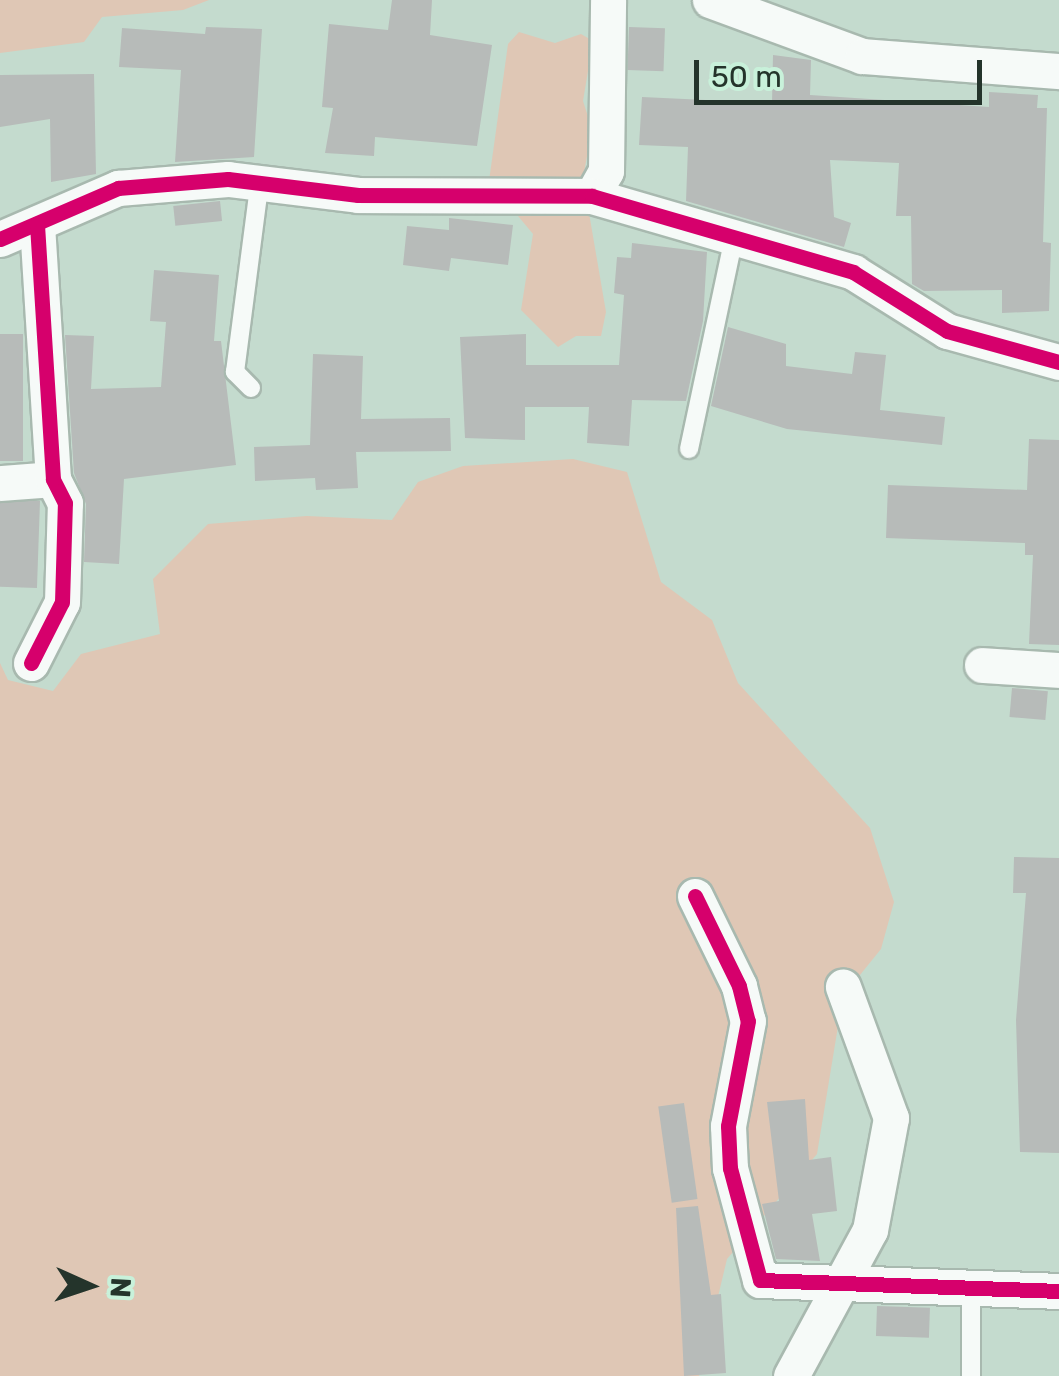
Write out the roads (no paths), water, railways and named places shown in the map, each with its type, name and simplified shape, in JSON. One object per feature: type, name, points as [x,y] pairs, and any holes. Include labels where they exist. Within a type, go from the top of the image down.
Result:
[{"type":"street","points":[[592,196],[606,172],[608,0]]},
{"type":"street","points":[[710,0],[862,56],[1059,71]]},
{"type":"street","points":[[0,239],[118,188],[260,180],[377,196],[592,196],[879,284],[947,331],[980,345],[1059,362]]},
{"type":"street","points":[[31,664],[62,602],[66,503],[53,480],[37,223]]},
{"type":"street","points":[[0,483],[53,480]]},
{"type":"street","points":[[982,665],[1059,670]]},
{"type":"street","points":[[695,896],[739,986],[748,1020],[728,1126],[730,1168],[760,1280],[1059,1291]]},
{"type":"street","points":[[791,1376],[846,1285],[870,1230],[891,1118],[843,987]]},
{"type":"lane","points":[[250,388],[236,372],[260,180]]},
{"type":"lane","points":[[688,449],[734,237]]},
{"type":"lane","points":[[971,1290],[972,1376]]}]
